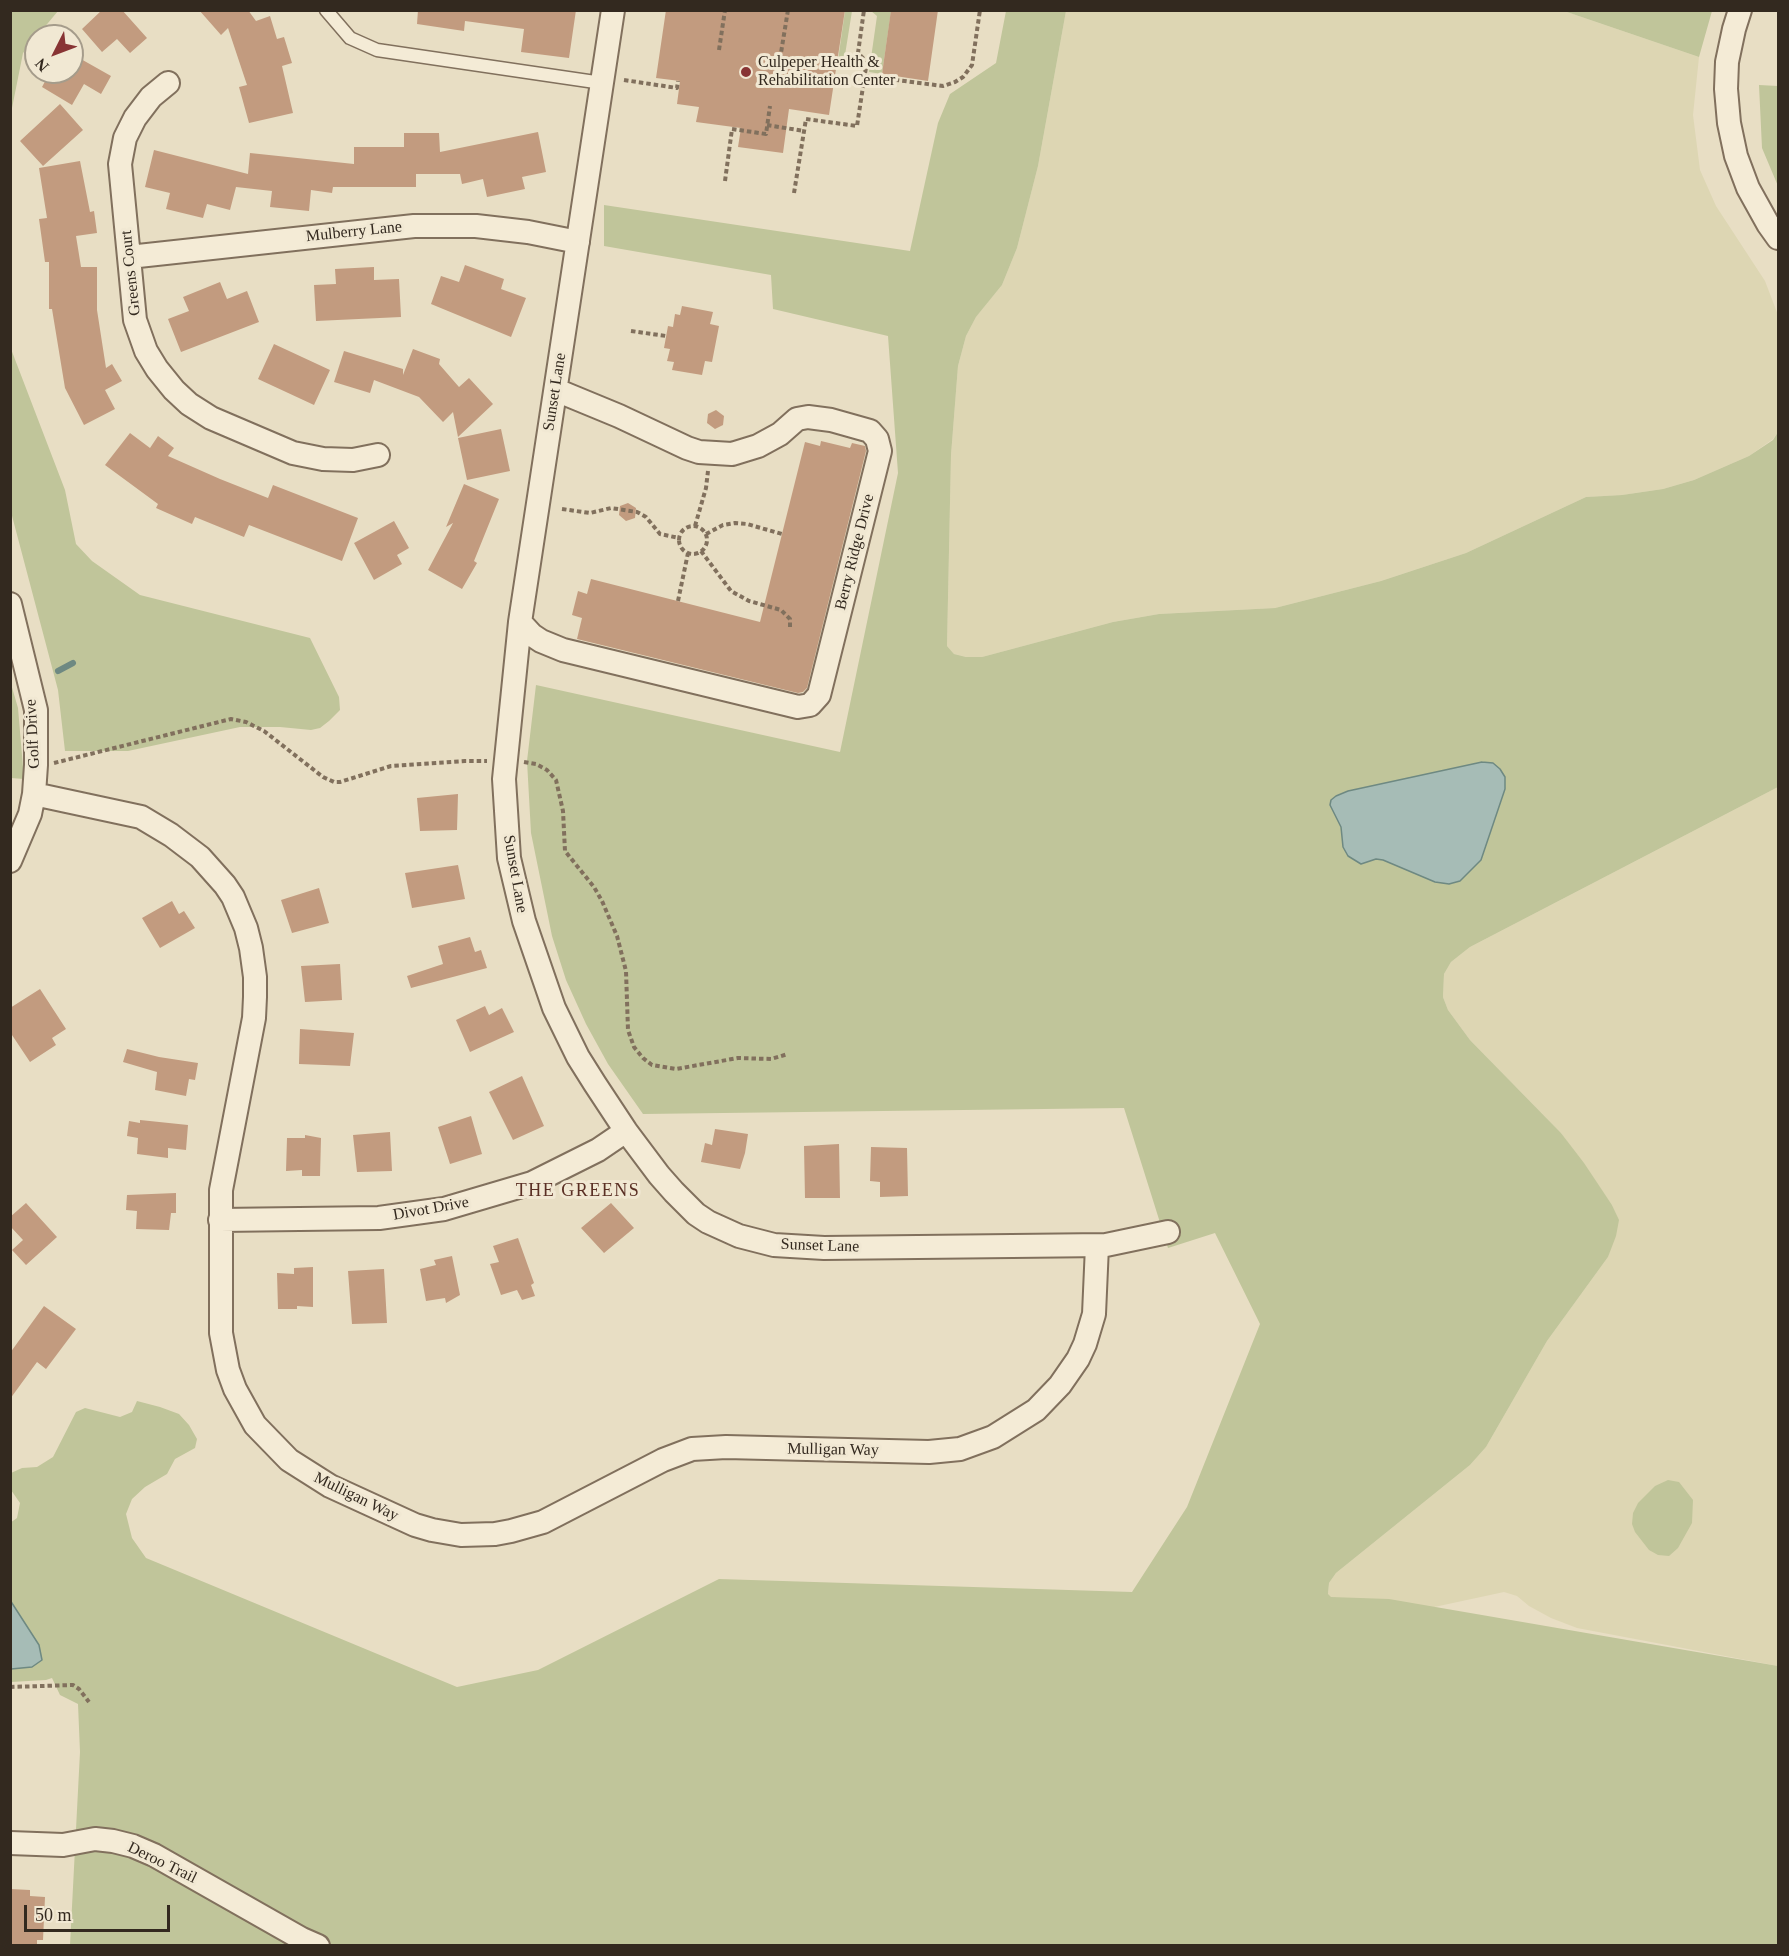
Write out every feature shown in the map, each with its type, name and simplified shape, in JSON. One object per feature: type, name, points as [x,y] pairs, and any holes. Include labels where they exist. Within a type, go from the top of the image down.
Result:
[{"type":"street","name":"Sunset Lane","points":[[613,10],[520,622],[506,762],[505,801],[509,858],[532,950],[554,1008],[567,1036],[595,1084],[626,1131],[674,1192],[696,1214],[726,1231],[756,1241],[795,1247],[824,1248],[1097,1246],[1125,1243],[1168,1232]]},
{"type":"street","points":[[1740,10],[1727,62],[1726,89],[1729,123],[1736,156],[1748,188],[1768,224],[1779,238]]},
{"type":"street","name":"Greens Court","points":[[168,83],[151,97],[135,118],[125,138],[120,164],[135,320],[146,351],[174,390],[189,404],[212,418],[293,453],[323,459],[353,460],[378,455]]},
{"type":"street","name":"Mulberry Lane","points":[[129,256],[414,226],[476,226],[528,232],[578,242]]},
{"type":"street","name":"Berry Ridge Drive","points":[[520,622],[541,641],[563,650],[798,707],[810,705],[819,695],[880,451],[877,440],[870,431],[808,417],[797,419],[771,440],[742,451],[732,454],[710,454],[687,448],[619,416],[555,390]]},
{"type":"street","name":"Golf Drive","points":[[10,604],[36,710],[34,794],[23,832],[10,861]]},
{"type":"street","name":"Mulligan Way","points":[[34,794],[141,817],[200,857],[225,885],[238,909],[246,928],[253,962],[254,1018],[221,1190],[221,1333],[235,1389],[255,1425],[288,1460],[330,1486],[423,1527],[447,1533],[476,1536],[511,1531],[543,1522],[663,1460],[692,1449],[726,1447],[929,1452],[960,1449],[993,1437],[1036,1410],[1060,1385],[1078,1359],[1094,1314],[1097,1246]]},
{"type":"street","name":"Divot Drive","points":[[220,1220],[379,1218],[444,1209],[532,1183],[590,1155],[626,1131]]},
{"type":"street","name":"Deroo Trail","points":[[10,1842],[63,1845],[95,1839],[113,1840],[133,1846],[318,1946]]},
{"type":"lane","points":[[326,10],[350,38],[378,50],[602,83]]},
{"type":"path","points":[[719,50],[725,10]]},
{"type":"path","points":[[780,59],[788,10]]},
{"type":"path","points":[[794,193],[806,119],[857,126],[866,64],[858,54],[864,10]]},
{"type":"path","points":[[865,76],[943,87],[956,82],[972,65],[980,10]]},
{"type":"path","points":[[624,80],[677,88],[678,81]]},
{"type":"path","points":[[725,182],[732,129],[766,134],[770,106]]},
{"type":"path","points":[[767,125],[804,131]]},
{"type":"path","points":[[631,331],[666,336]]},
{"type":"path","points":[[695,526],[707,481]]},
{"type":"path","points":[[562,509],[590,513],[610,508],[637,512],[646,517],[660,534],[679,538]]},
{"type":"path","points":[[706,534],[723,525],[735,523],[782,534]]},
{"type":"path","points":[[695,526],[706,534],[706,543],[701,551],[693,554],[681,547],[679,538],[682,530],[695,526]]},
{"type":"path","points":[[701,551],[731,591],[748,601],[781,610],[790,619],[790,629]]},
{"type":"path","points":[[678,601],[688,553]]},
{"type":"path","points":[[36,765],[50,764],[231,719],[246,722],[264,731],[323,777],[334,782],[390,766],[465,761],[536,764],[554,776],[563,811],[565,851],[594,887],[602,901],[623,953],[626,970],[628,1030],[634,1047],[643,1058],[652,1065],[676,1069],[738,1058],[771,1059],[788,1054]]},
{"type":"path","points":[[10,1687],[73,1685],[90,1702]]},
{"type":"shaded area","points":[[1066,11],[1564,11],[1699,57],[1693,115],[1700,170],[1716,206],[1765,281],[1778,315],[1778,432],[1773,439],[1749,456],[1694,480],[1663,489],[1586,497],[1466,553],[1381,581],[1275,608],[1159,614],[1113,622],[982,657],[954,654],[947,646],[951,455],[958,366],[966,336],[976,317],[1002,285],[1017,248],[1038,166]]},
{"type":"shaded area","points":[[1778,787],[1778,1666],[1577,1628],[1551,1618],[1529,1606],[1517,1596],[1504,1592],[1425,1609],[1338,1606],[1328,1595],[1329,1583],[1336,1573],[1470,1465],[1486,1447],[1547,1341],[1608,1257],[1618,1220],[1612,1205],[1561,1133],[1470,1040],[1448,1010],[1443,997],[1444,974],[1451,962],[1470,947]]},
{"type":"green space","points":[[11,10],[58,11],[47,24],[24,24],[24,52],[11,113]]},
{"type":"green space","points":[[1712,10],[1699,57],[1564,11]]},
{"type":"green space","points":[[845,11],[852,11],[845,55],[860,60],[863,70],[837,67]]},
{"type":"green space","points":[[871,11],[891,11],[882,74],[869,72],[877,16]]},
{"type":"green space","points":[[1006,11],[1066,11],[1038,166],[1017,248],[1002,285],[976,317],[966,336],[958,366],[951,455],[947,646],[954,654],[982,657],[1113,622],[1159,614],[1275,608],[1381,581],[1466,553],[1586,497],[1663,489],[1694,480],[1749,456],[1773,440],[1778,432],[1778,787],[1470,947],[1451,962],[1444,974],[1443,997],[1448,1010],[1470,1040],[1561,1133],[1612,1205],[1619,1220],[1608,1257],[1547,1341],[1486,1447],[1470,1465],[1336,1573],[1329,1583],[1328,1594],[1331,1597],[1389,1599],[1778,1666],[1778,1945],[70,1945],[80,1752],[78,1704],[60,1695],[52,1678],[11,1682],[10,1523],[17,1518],[20,1503],[11,1490],[11,1473],[22,1468],[37,1467],[53,1457],[76,1412],[85,1408],[120,1417],[132,1412],[137,1401],[160,1407],[179,1414],[197,1439],[195,1448],[175,1459],[167,1474],[145,1487],[132,1499],[126,1514],[132,1538],[146,1558],[457,1687],[538,1670],[719,1579],[1132,1592],[1187,1507],[1260,1324],[1215,1233],[1168,1248],[1124,1108],[643,1114],[608,1064],[566,980],[552,936],[531,833],[527,761],[536,685],[840,752],[898,473],[888,336],[773,309],[771,275],[604,246],[604,205],[910,251],[938,123],[950,94],[996,63]]},
{"type":"green space","points":[[1759,85],[1778,86],[1778,186],[1762,148]]},
{"type":"green space","points":[[11,349],[65,490],[76,544],[92,561],[140,595],[310,638],[339,697],[340,710],[329,721],[320,728],[311,730],[240,727],[128,751],[65,751],[58,690],[11,512]]},
{"type":"green space","points":[[11,684],[18,708],[24,779],[11,778]]},
{"type":"green space","points":[[1668,1480],[1679,1482],[1693,1500],[1692,1523],[1678,1548],[1669,1556],[1658,1555],[1649,1550],[1635,1532],[1632,1524],[1633,1513],[1638,1503],[1655,1486]]},
{"type":"water","points":[[1482,762],[1493,763],[1500,769],[1505,777],[1505,789],[1481,860],[1460,881],[1449,884],[1435,882],[1383,860],[1376,859],[1361,864],[1348,856],[1343,847],[1341,827],[1330,805],[1331,800],[1336,796],[1348,791]]},
{"type":"water","points":[[10,1600],[39,1645],[42,1660],[32,1667],[11,1669]]},
{"type":"building","points":[[102,10],[122,10],[147,38],[130,53],[117,39],[102,52],[84,31],[84,27]]},
{"type":"building","points":[[199,10],[248,10],[256,21],[270,16],[277,39],[284,37],[292,63],[282,66],[293,113],[249,123],[239,87],[247,85],[228,28],[221,35]]},
{"type":"building","points":[[418,10],[576,10],[569,58],[521,52],[524,29],[465,21],[464,31],[417,24]]},
{"type":"building","name":"Culpeper Health & Rehabilitation Center","points":[[666,10],[845,10],[829,115],[789,109],[783,153],[738,147],[741,128],[696,122],[699,107],[677,104],[680,81],[656,78]]},
{"type":"building","name":"Culpeper Health & Rehabilitation Center","points":[[891,10],[938,10],[928,81],[882,74]]},
{"type":"building","points":[[84,61],[111,76],[101,94],[84,84]]},
{"type":"building","points":[[44,84],[84,84],[72,105],[42,87]]},
{"type":"building","points":[[60,104],[83,130],[43,166],[20,141]]},
{"type":"building","points":[[538,132],[546,172],[522,177],[525,189],[487,197],[483,179],[462,184],[460,174],[416,174],[416,187],[333,187],[332,193],[311,190],[309,211],[270,207],[272,191],[236,187],[230,210],[207,204],[203,218],[166,209],[170,193],[145,187],[154,150],[248,174],[250,153],[354,164],[354,147],[404,147],[404,133],[439,133],[440,152]]},
{"type":"building","points":[[80,161],[90,212],[94,211],[97,233],[76,236],[81,267],[97,267],[97,310],[106,368],[112,364],[122,381],[105,390],[115,409],[84,425],[65,388],[52,309],[49,309],[49,262],[45,262],[39,219],[47,218],[39,168]]},
{"type":"building","points":[[465,265],[504,279],[501,289],[526,298],[511,337],[431,304],[441,276],[459,282]]},
{"type":"building","points":[[374,267],[374,280],[399,279],[401,317],[316,321],[314,285],[336,284],[335,269]]},
{"type":"building","points":[[220,282],[227,299],[247,291],[259,322],[181,352],[168,319],[189,311],[183,297]]},
{"type":"building","points":[[682,306],[713,312],[710,324],[719,326],[712,362],[705,361],[702,375],[672,370],[674,362],[667,361],[670,349],[664,348],[668,326],[673,327],[675,314],[680,315]]},
{"type":"building","points":[[274,344],[330,370],[314,405],[258,379]]},
{"type":"building","points":[[413,349],[440,359],[439,364],[459,387],[469,378],[493,404],[458,437],[453,412],[443,422],[419,397],[374,380],[370,393],[334,382],[344,351],[403,369],[403,375]]},
{"type":"building","points":[[716,410],[724,416],[723,425],[715,429],[707,423],[708,414]]},
{"type":"building","points":[[501,429],[510,471],[467,480],[458,438]]},
{"type":"building","points":[[130,433],[150,448],[158,436],[174,448],[168,456],[268,498],[273,485],[358,518],[342,561],[249,525],[244,537],[195,517],[192,524],[156,508],[158,504],[105,465]]},
{"type":"building","points":[[821,441],[850,448],[852,443],[865,446],[866,451],[807,688],[803,692],[798,693],[577,639],[582,618],[572,615],[578,591],[587,594],[591,579],[760,622],[805,442],[820,446]]},
{"type":"building","points":[[464,484],[499,499],[474,561],[477,563],[462,589],[428,570],[453,523],[446,527]]},
{"type":"building","points":[[628,503],[636,508],[635,518],[626,521],[619,515],[620,506]]},
{"type":"building","points":[[394,521],[409,548],[397,555],[402,564],[374,580],[354,543]]},
{"type":"building","points":[[458,794],[457,830],[420,831],[417,798]]},
{"type":"building","points":[[458,865],[465,899],[412,908],[405,873]]},
{"type":"building","points":[[319,888],[329,923],[292,933],[281,900]]},
{"type":"building","points":[[172,901],[179,914],[184,911],[195,928],[160,948],[142,918]]},
{"type":"building","points":[[470,937],[475,952],[481,950],[487,968],[411,988],[407,976],[443,964],[438,946]]},
{"type":"building","points":[[340,964],[342,1000],[305,1002],[301,966]]},
{"type":"building","points":[[40,989],[66,1029],[52,1038],[56,1045],[30,1062],[10,1032],[10,1008]]},
{"type":"building","points":[[485,1006],[489,1015],[502,1008],[514,1032],[470,1052],[456,1020]]},
{"type":"building","points":[[300,1029],[354,1033],[350,1066],[299,1064]]},
{"type":"building","points":[[127,1049],[198,1063],[195,1080],[189,1079],[186,1096],[155,1090],[157,1072],[123,1062]]},
{"type":"building","points":[[522,1076],[544,1126],[513,1140],[489,1092]]},
{"type":"building","points":[[471,1116],[482,1154],[450,1164],[438,1127]]},
{"type":"building","points":[[140,1120],[188,1125],[186,1150],[168,1148],[168,1158],[137,1154],[138,1138],[127,1136],[129,1121],[140,1123]]},
{"type":"building","points":[[715,1129],[748,1134],[740,1169],[701,1162],[705,1143],[712,1145]]},
{"type":"building","points":[[390,1132],[392,1171],[357,1172],[353,1135]]},
{"type":"building","points":[[305,1135],[321,1138],[320,1176],[302,1176],[302,1170],[286,1171],[287,1138],[305,1138]]},
{"type":"building","points":[[839,1144],[840,1198],[805,1198],[804,1146]]},
{"type":"building","points":[[871,1147],[907,1148],[908,1196],[880,1197],[880,1182],[870,1181]]},
{"type":"building","points":[[176,1193],[176,1213],[171,1213],[169,1230],[136,1229],[137,1211],[126,1210],[127,1195]]},
{"type":"building","points":[[26,1203],[57,1237],[26,1265],[12,1250],[23,1240],[10,1226],[10,1217]]},
{"type":"building","points":[[611,1203],[634,1228],[604,1253],[581,1228]]},
{"type":"building","points":[[518,1238],[534,1283],[531,1285],[535,1296],[522,1300],[517,1290],[501,1295],[490,1264],[499,1262],[493,1246]]},
{"type":"building","points":[[452,1256],[460,1295],[446,1303],[445,1298],[426,1301],[420,1269],[436,1265],[434,1260]]},
{"type":"building","points":[[313,1267],[313,1307],[297,1306],[297,1309],[278,1309],[277,1273],[294,1274],[294,1268]]},
{"type":"building","points":[[384,1269],[387,1323],[352,1324],[348,1271]]},
{"type":"building","points":[[44,1306],[76,1329],[46,1369],[37,1362],[10,1399],[10,1353]]},
{"type":"building","points":[[10,1889],[30,1890],[30,1896],[45,1897],[43,1940],[37,1940],[37,1946],[10,1946]]},
{"type":"waterway","points":[[58,671],[73,663]]},
{"type":"place","name":"Culpeper Health & Rehabilitation Center","points":[[746,72]]},
{"type":"district","name":"THE GREENS","points":[[578,1191]]}]
